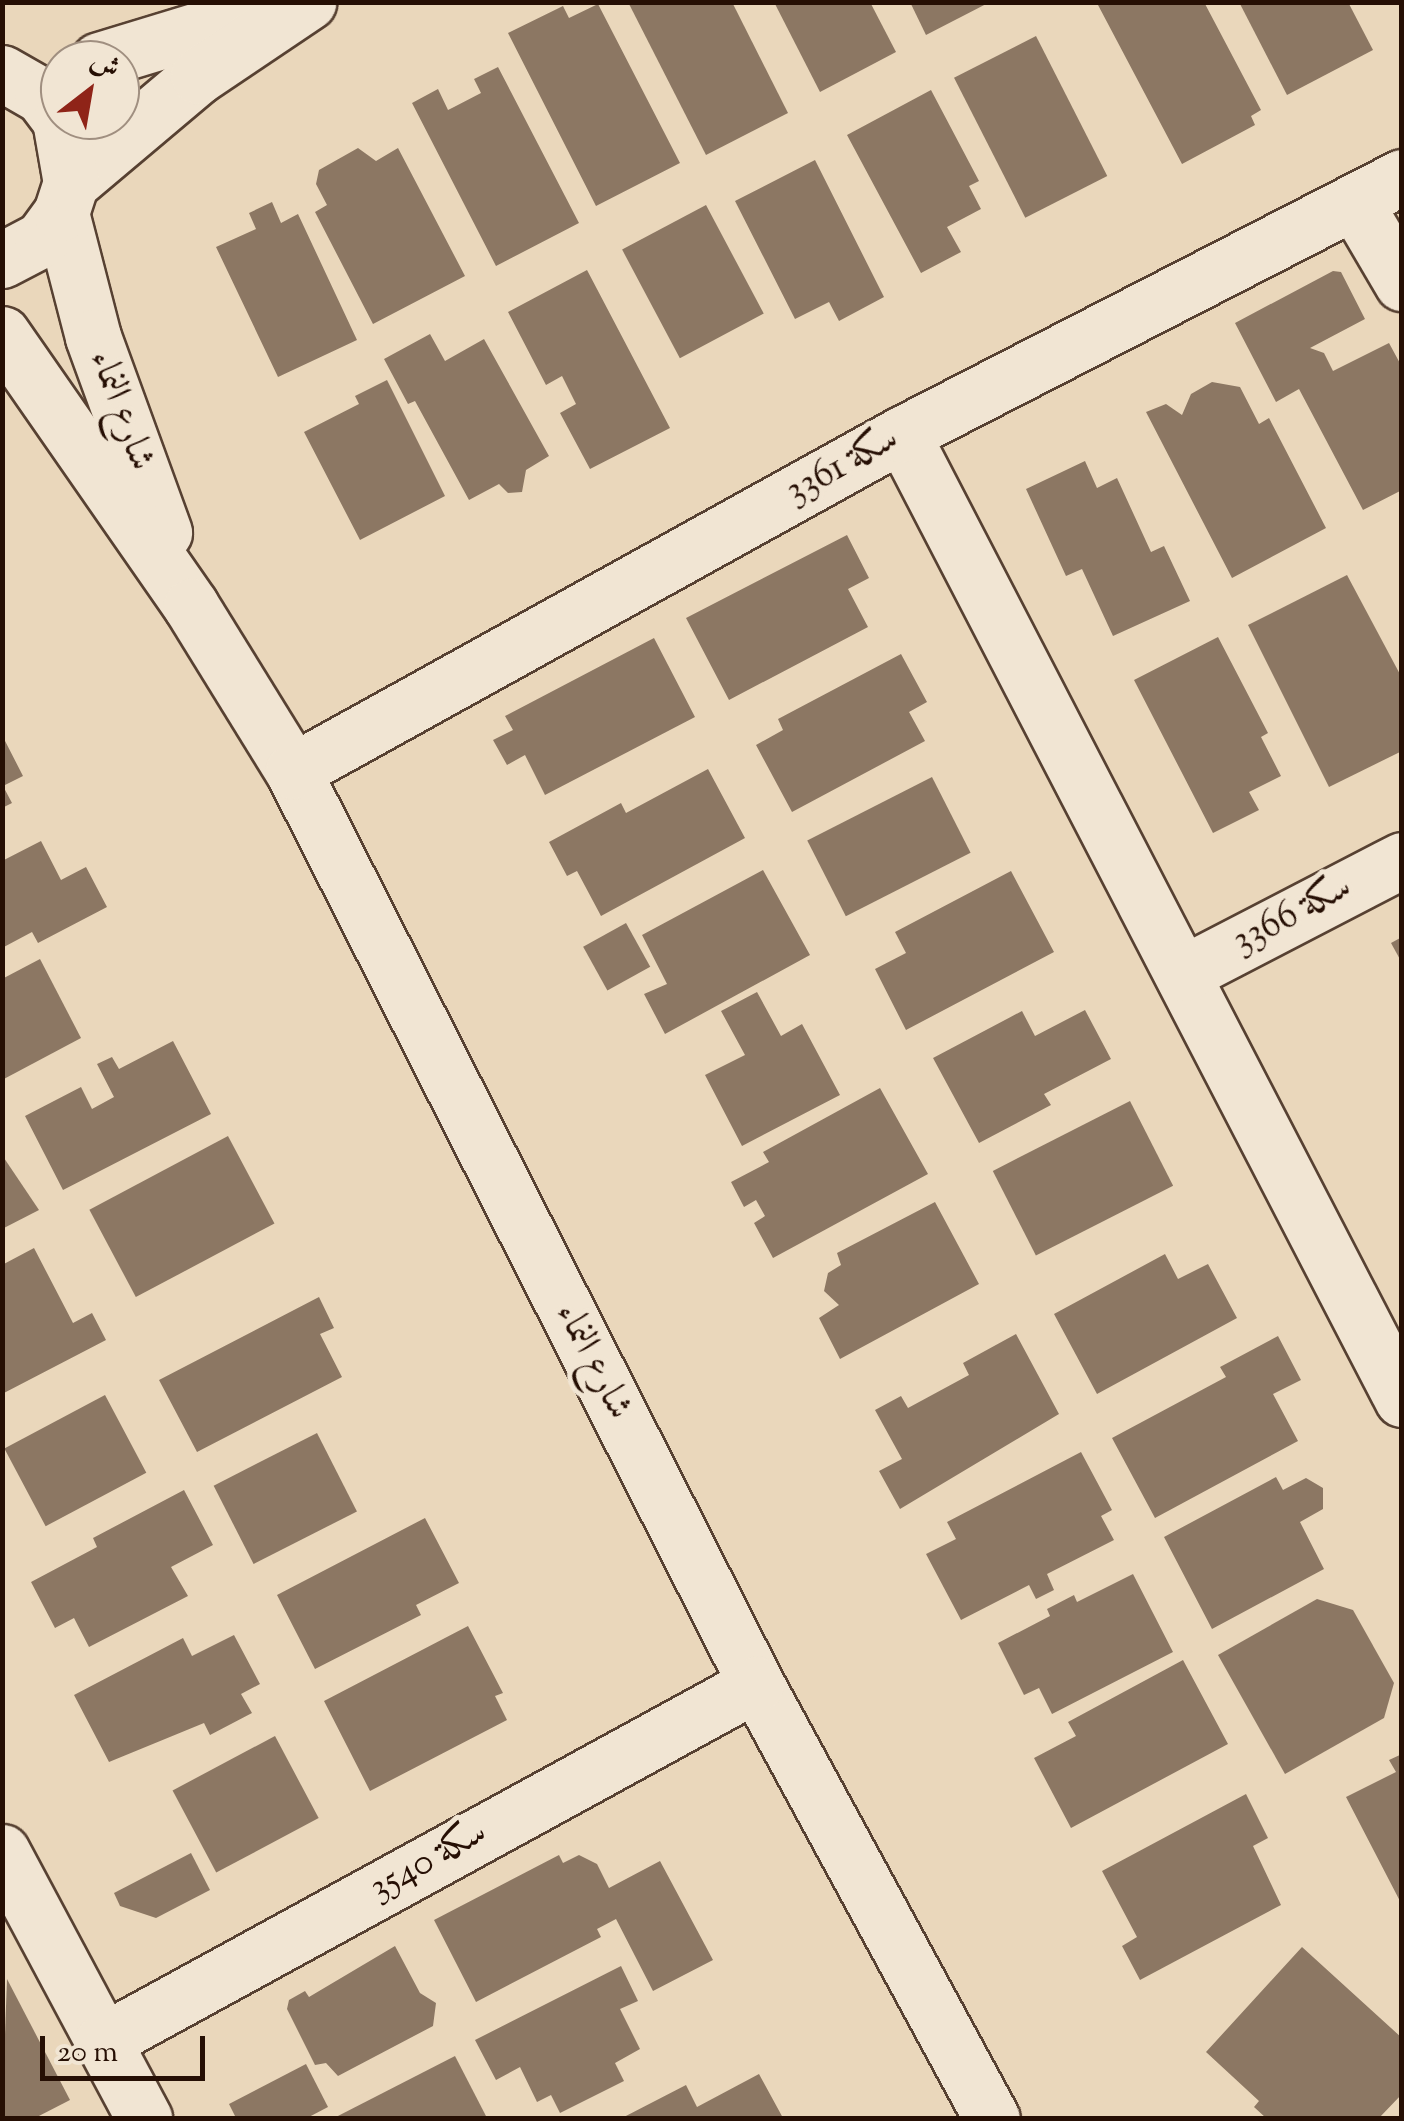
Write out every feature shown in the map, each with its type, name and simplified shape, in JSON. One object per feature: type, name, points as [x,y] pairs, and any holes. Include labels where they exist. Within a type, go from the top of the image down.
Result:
[{"type":"street","points":[[140,47],[287,2]]},
{"type":"street","points":[[2,260],[42,238],[66,198],[198,76],[308,2]]},
{"type":"street","name":"شارع النماء","points":[[62,140],[66,198],[93,336],[191,606]]},
{"type":"street","name":"سكة 3361","points":[[293,771],[902,434],[1402,177]]},
{"type":"street","points":[[1355,203],[1402,282]]},
{"type":"street","name":"شارع النماء","points":[[2,334],[191,606],[293,771],[756,1684],[992,2118]]},
{"type":"street","points":[[902,434],[1402,1398]]},
{"type":"street","name":"سكة 3366","points":[[1184,973],[1402,860]]},
{"type":"street","name":"سكة 3540","points":[[103,2041],[756,1684]]},
{"type":"street","points":[[2,1852],[144,2118]]},
{"type":"building","points":[[628,2],[732,2],[788,113],[706,155]]},
{"type":"building","points":[[774,2],[870,2],[896,52],[820,92]]},
{"type":"building","points":[[910,2],[990,2],[926,35]]},
{"type":"building","points":[[1204,2],[1261,110],[1251,116],[1255,125],[1182,164],[1098,5]]},
{"type":"building","points":[[1239,2],[1348,2],[1373,50],[1287,95]]},
{"type":"building","points":[[598,4],[680,163],[596,206],[508,33],[563,6],[569,18]]},
{"type":"building","points":[[1036,36],[1107,176],[1025,218],[954,78]]},
{"type":"building","points":[[498,67],[579,223],[496,266],[412,103],[438,89],[448,110],[481,93],[474,79]]},
{"type":"building","points":[[931,90],[979,181],[969,186],[981,209],[947,227],[961,252],[921,273],[847,135]]},
{"type":"building","points":[[358,148],[376,161],[398,148],[465,276],[373,324],[315,212],[327,205],[316,184],[319,170]]},
{"type":"building","points":[[815,160],[884,297],[839,321],[829,302],[795,319],[735,201]]},
{"type":"building","points":[[272,202],[281,223],[298,214],[357,340],[278,377],[216,247],[256,229],[249,213]]},
{"type":"building","points":[[706,205],[764,314],[680,358],[622,250]]},
{"type":"building","points":[[587,270],[670,428],[590,469],[560,413],[576,404],[562,376],[546,385],[508,312]]},
{"type":"building","points":[[1333,271],[1341,272],[1365,319],[1310,348],[1324,353],[1333,371],[1389,343],[1402,367],[1402,490],[1363,510],[1299,389],[1276,402],[1235,323]]},
{"type":"building","points":[[430,334],[445,361],[484,339],[549,456],[526,470],[522,492],[508,493],[499,484],[469,500],[415,401],[408,404],[384,359]]},
{"type":"building","points":[[387,380],[445,496],[360,540],[304,432],[359,404],[355,396]]},
{"type":"building","points":[[1212,382],[1240,387],[1259,424],[1269,418],[1326,528],[1232,578],[1146,412],[1166,404],[1182,415],[1191,394]]},
{"type":"building","points":[[1085,461],[1097,488],[1117,478],[1151,552],[1164,546],[1190,601],[1113,636],[1082,569],[1066,576],[1026,489]]},
{"type":"building","points":[[847,535],[869,578],[848,589],[868,627],[729,700],[686,618]]},
{"type":"building","points":[[1347,575],[1402,678],[1402,751],[1329,787],[1248,625]]},
{"type":"building","points":[[1218,637],[1268,733],[1261,737],[1281,776],[1249,792],[1259,810],[1213,833],[1134,680]]},
{"type":"building","points":[[654,638],[695,717],[545,795],[525,755],[507,765],[493,740],[513,730],[505,716]]},
{"type":"building","points":[[901,654],[927,702],[909,712],[925,741],[792,812],[756,745],[783,730],[778,719]]},
{"type":"building","points":[[2,735],[23,776],[3,786],[12,803],[2,808]]},
{"type":"building","points":[[708,769],[745,838],[601,916],[577,871],[567,876],[549,842],[621,803],[626,813]]},
{"type":"building","points":[[932,777],[971,853],[846,916],[807,841]]},
{"type":"building","points":[[41,841],[61,880],[86,867],[107,907],[38,943],[32,932],[2,948],[2,861]]},
{"type":"building","points":[[763,870],[810,955],[665,1034],[644,994],[667,984],[642,935]]},
{"type":"building","points":[[1011,871],[1054,952],[906,1030],[875,969],[906,953],[895,932]]},
{"type":"building","points":[[626,923],[650,967],[607,990],[583,947]]},
{"type":"building","points":[[1402,937],[1402,963],[1391,943]]},
{"type":"building","points":[[40,959],[81,1038],[2,1080],[2,979]]},
{"type":"building","points":[[757,992],[781,1036],[802,1024],[840,1095],[742,1146],[705,1075],[745,1055],[721,1011]]},
{"type":"building","points":[[1085,1010],[1111,1059],[1044,1094],[1051,1105],[979,1143],[933,1058],[1022,1011],[1035,1036]]},
{"type":"building","points":[[173,1041],[211,1114],[63,1190],[25,1116],[81,1087],[92,1109],[114,1097],[97,1064],[112,1057],[119,1069]]},
{"type":"building","points":[[880,1088],[928,1174],[773,1258],[754,1223],[765,1216],[756,1200],[744,1207],[731,1182],[769,1162],[763,1152]]},
{"type":"building","points":[[1130,1101],[1173,1186],[1036,1256],[993,1171]]},
{"type":"building","points":[[228,1136],[274,1223],[136,1297],[89,1210]]},
{"type":"building","points":[[2,1155],[39,1210],[2,1229]]},
{"type":"building","points":[[935,1202],[979,1284],[840,1359],[819,1318],[839,1305],[824,1291],[828,1273],[841,1265],[837,1253]]},
{"type":"building","points":[[34,1248],[73,1323],[92,1313],[106,1340],[2,1394],[2,1265]]},
{"type":"building","points":[[1165,1254],[1178,1279],[1208,1264],[1237,1318],[1097,1394],[1054,1314]]},
{"type":"building","points":[[319,1297],[334,1328],[320,1334],[342,1377],[197,1452],[159,1380]]},
{"type":"building","points":[[1016,1334],[1059,1414],[900,1509],[879,1471],[902,1459],[875,1410],[901,1396],[908,1408],[969,1375],[963,1363]]},
{"type":"building","points":[[1278,1336],[1301,1380],[1273,1394],[1298,1441],[1155,1518],[1112,1438],[1226,1377],[1220,1367]]},
{"type":"building","points":[[105,1395],[146,1473],[46,1526],[4,1449]]},
{"type":"building","points":[[317,1433],[357,1511],[254,1564],[214,1486]]},
{"type":"building","points":[[1081,1452],[1112,1510],[1101,1516],[1114,1540],[1047,1574],[1054,1590],[1036,1599],[1029,1585],[961,1620],[926,1554],[956,1539],[947,1522]]},
{"type":"building","points":[[1276,1477],[1283,1490],[1306,1478],[1323,1488],[1323,1509],[1300,1522],[1324,1569],[1212,1629],[1164,1537]]},
{"type":"building","points":[[184,1490],[213,1545],[171,1567],[188,1596],[89,1647],[74,1618],[55,1628],[31,1582],[97,1547],[93,1538]]},
{"type":"building","points":[[425,1518],[459,1583],[416,1605],[421,1615],[315,1669],[277,1595]]},
{"type":"building","points":[[1133,1574],[1173,1652],[1052,1714],[1039,1688],[1024,1695],[998,1643],[1050,1616],[1047,1609],[1074,1595],[1077,1602]]},
{"type":"building","points":[[1317,1599],[1353,1610],[1394,1683],[1384,1718],[1285,1774],[1218,1655]]},
{"type":"building","points":[[468,1626],[503,1693],[495,1696],[507,1720],[370,1791],[324,1701]]},
{"type":"building","points":[[234,1635],[260,1684],[241,1694],[252,1713],[210,1735],[204,1723],[109,1762],[74,1695],[183,1638],[192,1656]]},
{"type":"building","points":[[1183,1660],[1228,1744],[1071,1828],[1034,1758],[1076,1736],[1068,1722]]},
{"type":"building","points":[[275,1736],[319,1818],[216,1873],[173,1790]]},
{"type":"building","points":[[1402,1754],[1402,1905],[1346,1797],[1396,1772],[1389,1760]]},
{"type":"building","points":[[1246,1794],[1268,1838],[1253,1846],[1281,1905],[1140,1980],[1122,1946],[1137,1937],[1102,1871]]},
{"type":"building","points":[[191,1853],[210,1890],[156,1918],[120,1906],[114,1893]]},
{"type":"building","points":[[559,1855],[563,1863],[579,1855],[597,1864],[609,1888],[660,1861],[713,1960],[653,1991],[616,1919],[597,1929],[601,1937],[476,2002],[434,1920]]},
{"type":"building","points":[[395,1946],[420,1993],[436,2003],[433,2026],[338,2076],[326,2063],[315,2065],[287,2009],[289,2000],[305,1991],[309,1997]]},
{"type":"building","points":[[1302,1947],[1402,2038],[1402,2094],[1379,2118],[1266,2118],[1254,2107],[1259,2101],[1206,2052]]},
{"type":"building","points":[[621,1966],[638,2001],[620,2009],[640,2049],[615,2063],[624,2081],[560,2113],[551,2095],[537,2102],[520,2067],[496,2080],[475,2040]]},
{"type":"building","points":[[7,1979],[70,2100],[35,2118],[2,2118]]},
{"type":"building","points":[[455,2056],[487,2118],[334,2118]]},
{"type":"building","points":[[306,2064],[328,2107],[307,2118],[236,2118],[229,2104]]},
{"type":"building","points":[[759,2074],[783,2118],[622,2118],[686,2085],[697,2107]]}]
